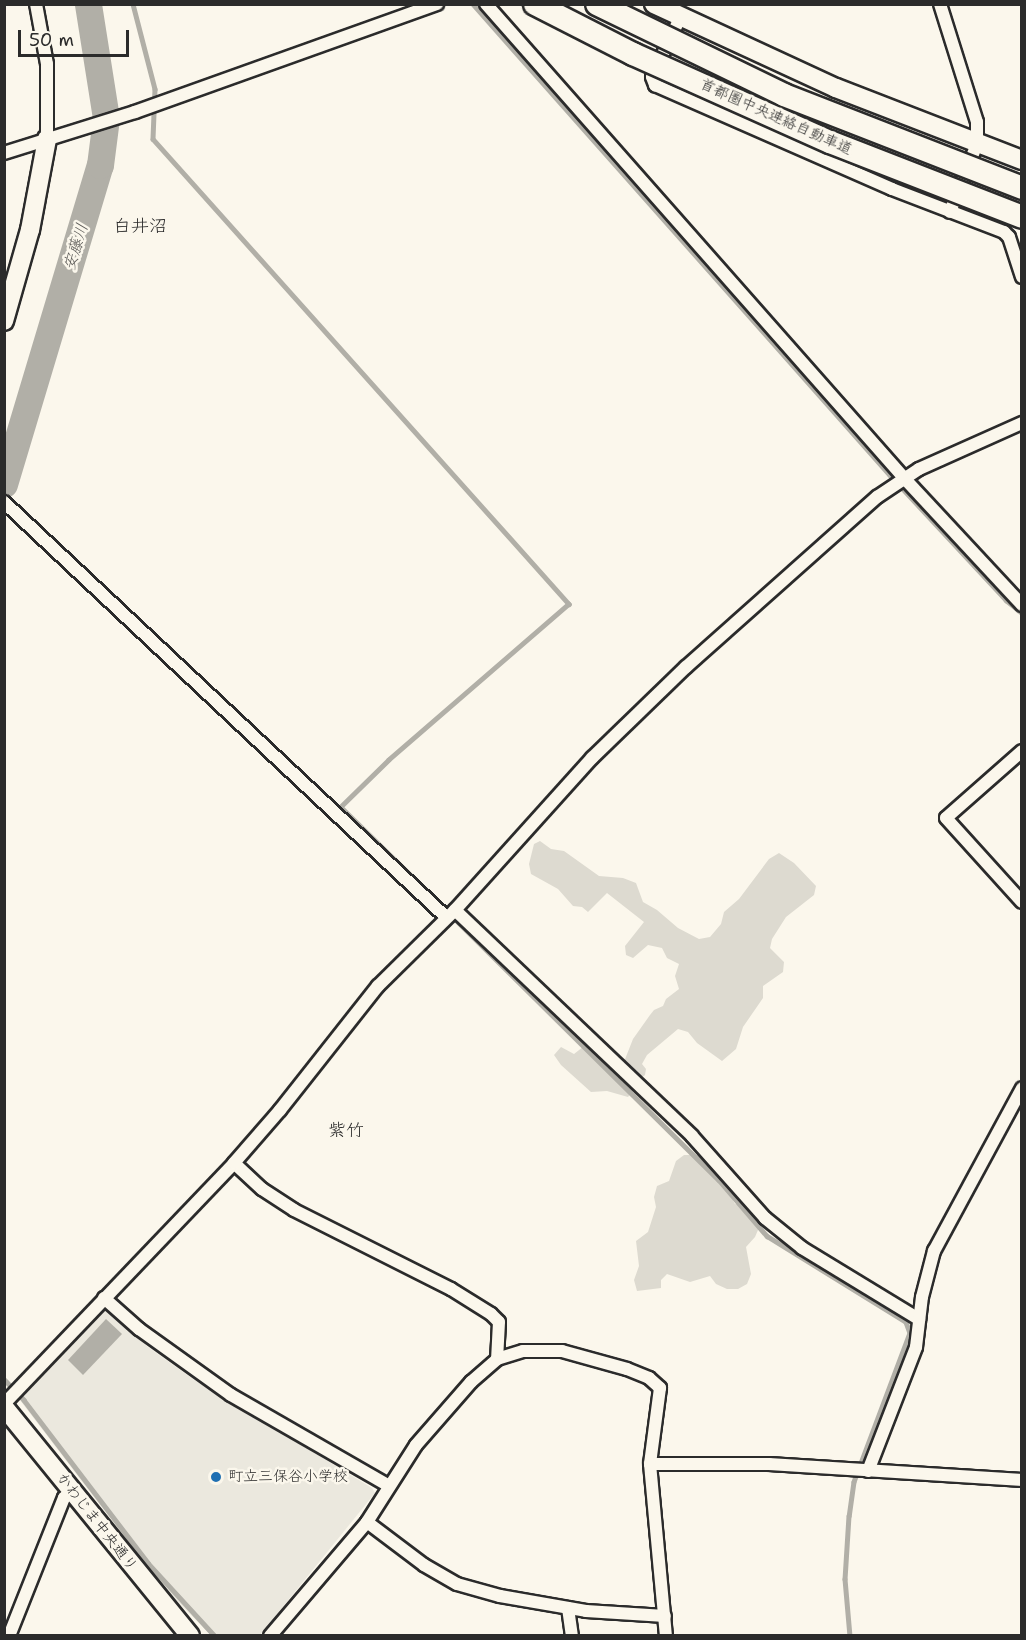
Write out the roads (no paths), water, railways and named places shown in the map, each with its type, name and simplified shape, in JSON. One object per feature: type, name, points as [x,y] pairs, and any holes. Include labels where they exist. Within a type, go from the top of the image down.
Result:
[{"type":"highway","name":"首都圏中央連絡自動車道","points":[[535,4],[633,54],[830,142],[1022,217]]},
{"type":"highway","name":"首都圏中央連絡自動車道","points":[[597,4],[784,95],[1022,188]]},
{"type":"street","points":[[4,321],[30,230],[47,140],[47,64],[36,4]]},
{"type":"street","points":[[4,153],[135,112],[437,4]]},
{"type":"street","points":[[486,4],[905,479],[1022,605]]},
{"type":"street","points":[[654,4],[680,18],[836,88],[1022,160]]},
{"type":"street","points":[[940,4],[977,122],[977,144],[950,212]]},
{"type":"street","points":[[680,18],[652,77],[655,85],[779,141],[1004,232],[1009,237],[1022,277]]},
{"type":"street","points":[[4,1405],[234,1163],[280,1110],[378,986],[450,914],[592,758],[686,667],[861,511],[905,479],[919,469],[1022,423]]},
{"type":"street","points":[[4,502],[692,1136],[765,1218],[802,1248],[919,1319]]},
{"type":"street","points":[[1022,751],[946,818],[1022,902]]},
{"type":"street","points":[[868,1471],[916,1347],[922,1297],[934,1251],[1022,1088]]},
{"type":"street","points":[[234,1163],[262,1189],[294,1210],[451,1289],[491,1314],[500,1322],[498,1359]]},
{"type":"street","points":[[104,1298],[139,1329],[231,1395],[389,1486]]},
{"type":"street","points":[[270,1635],[367,1522],[416,1445],[449,1405],[498,1359],[523,1351],[562,1351],[627,1369],[649,1378],[660,1388],[650,1464],[666,1635]]},
{"type":"street","name":"かわじま中央通り","points":[[4,1405],[190,1635]]},
{"type":"street","points":[[650,1464],[769,1464],[1022,1480]]},
{"type":"street","points":[[9,1635],[64,1498],[72,1491]]},
{"type":"street","points":[[367,1522],[424,1565],[457,1584],[500,1596],[568,1608],[665,1616]]},
{"type":"street","points":[[568,1608],[572,1635]]},
{"type":"waterway","name":"安藤川","points":[[4,484],[100,165],[106,118],[88,4]]},
{"type":"waterway","points":[[133,4],[155,89],[153,139],[569,604],[389,760],[341,807],[426,890]]},
{"type":"waterway","points":[[473,4],[890,475],[1006,600],[1022,613]]},
{"type":"waterway","points":[[451,915],[719,1180],[767,1236],[906,1322],[910,1333],[854,1482],[849,1516],[845,1579],[850,1636]]},
{"type":"waterway","points":[[4,1379],[24,1400],[148,1563],[215,1636]]},
{"type":"place","name":"町立三保谷小学校","points":[[216,1477]]},
{"type":"district","name":"白井沼","points":[[140,226]]},
{"type":"district","name":"紫竹","points":[[346,1130]]}]
